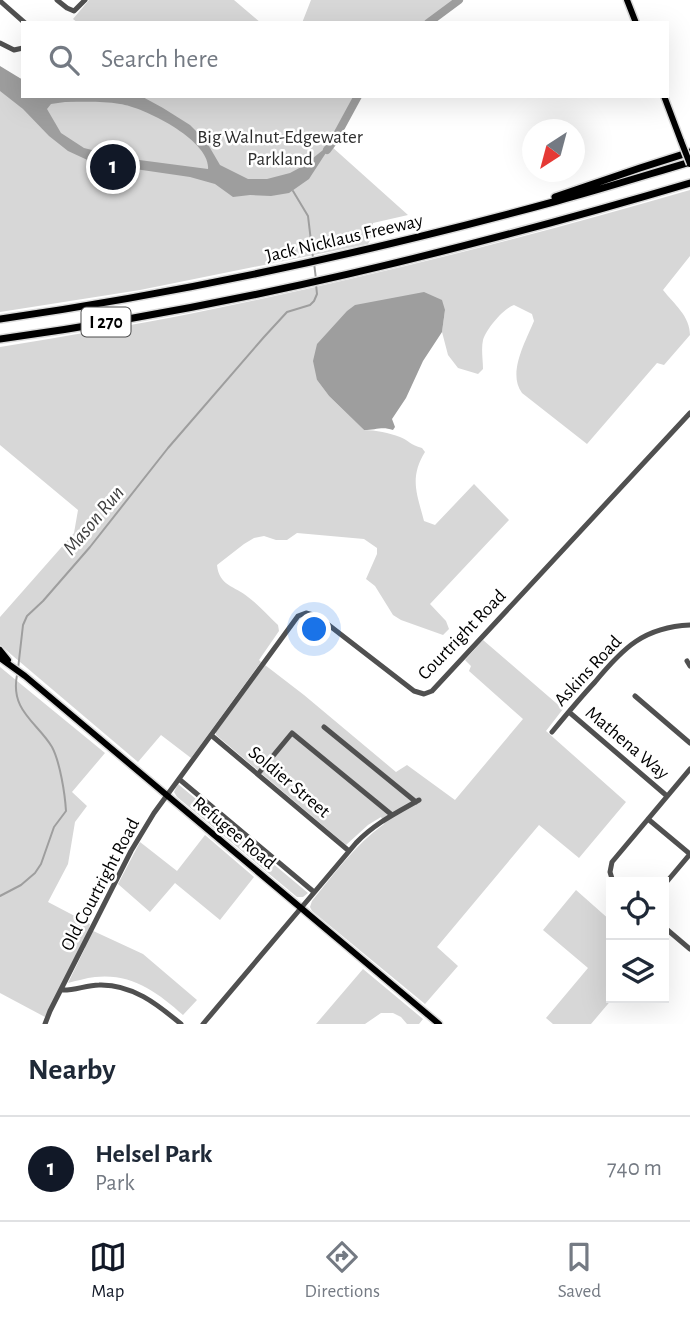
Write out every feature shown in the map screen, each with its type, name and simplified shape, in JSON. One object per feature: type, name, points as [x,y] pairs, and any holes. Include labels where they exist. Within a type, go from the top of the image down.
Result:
[{"type":"highway","points":[[506,215],[689,152]]},
{"type":"highway","name":"Jack Nicklaus Freeway","points":[[0,319],[177,289],[306,262],[506,215],[690,163]]},
{"type":"highway","name":"Jack Nicklaus Freeway","points":[[0,339],[193,307],[324,279],[535,227],[690,183]]},
{"type":"main road","points":[[628,0],[635,21]]},
{"type":"main road","points":[[665,98],[690,163]]},
{"type":"main road","name":"Refugee Road","points":[[0,650],[15,668]]},
{"type":"main road","name":"Refugee Road","points":[[0,658],[439,1024]]},
{"type":"street","points":[[57,0],[74,10],[85,0]]},
{"type":"street","points":[[0,1],[23,21]]},
{"type":"street","points":[[0,43],[14,50],[21,48]]},
{"type":"street","name":"Courtright Road","points":[[167,795],[296,618],[303,613],[317,616],[414,691],[424,694],[433,690],[690,413]]},
{"type":"street","name":"Askins Road","points":[[552,732],[611,662],[629,645],[659,629],[690,625]]},
{"type":"street","points":[[635,696],[690,743]]},
{"type":"street","name":"Mathena Way","points":[[569,712],[667,796]]},
{"type":"street","points":[[206,1023],[301,907],[368,831],[417,801],[324,727]]},
{"type":"street","points":[[258,774],[292,733],[392,815]]},
{"type":"street","name":"Soldier Street","points":[[211,735],[349,851]]},
{"type":"street","points":[[611,877],[612,862],[690,769]]},
{"type":"street","points":[[179,779],[314,892]]},
{"type":"street","name":"Old Courtright Road","points":[[45,1024],[131,851],[167,795]]},
{"type":"street","points":[[648,819],[690,854],[669,879]]},
{"type":"street","points":[[669,931],[687,947],[690,939]]},
{"type":"street","points":[[61,990],[102,985],[129,990],[154,1002],[181,1024]]},
{"type":"green space","points":[[89,0],[234,0],[259,21],[76,21],[73,19]]},
{"type":"green space","points":[[311,0],[459,0],[431,21],[303,21]]},
{"type":"green space","name":"Big Walnut-Edgewater Parkland","points":[[0,68],[21,79],[21,98],[357,98],[331,146],[408,215],[373,223],[373,235],[368,244],[140,290],[0,312]]},
{"type":"green space","points":[[690,190],[690,256],[663,290],[684,316],[690,335],[664,365],[657,363],[587,444],[522,393],[516,376],[517,367],[534,321],[532,314],[514,305],[500,315],[485,335],[482,347],[483,369],[478,374],[458,368],[448,355],[442,332],[445,310],[317,380],[329,396],[364,430],[403,438],[422,448],[425,452],[417,470],[416,486],[424,521],[435,525],[474,484],[509,520],[430,604],[446,621],[449,629],[443,635],[393,615],[375,586],[366,579],[377,548],[364,539],[297,533],[287,540],[264,536],[254,538],[217,565],[218,572],[228,585],[260,607],[278,625],[279,631],[259,660],[261,662],[191,758],[161,735],[138,762],[0,645],[0,617],[74,533],[78,510],[0,445],[0,347],[170,318],[381,272],[567,225]]},
{"type":"green space","points":[[483,640],[563,709],[546,731],[626,802],[579,858],[539,825],[437,947],[458,966],[425,1004],[310,907],[345,860],[384,824],[381,817],[346,845],[216,735],[216,732],[265,665],[396,772],[407,765],[455,800],[523,719],[469,671],[471,666],[465,660]]},
{"type":"green space","points":[[0,667],[105,753],[72,792],[87,806],[75,822],[68,864],[48,902],[90,924],[89,929],[143,954],[197,1000],[183,1015],[153,992],[132,981],[92,977],[68,983],[85,948],[81,946],[45,1017],[0,993]]},
{"type":"green space","points":[[178,784],[308,893],[297,897],[177,797],[174,792]]},
{"type":"green space","points":[[205,835],[254,877],[220,920],[175,883],[150,912],[118,884],[140,842],[177,871]]},
{"type":"green space","points":[[576,890],[606,917],[606,1003],[609,1003],[591,1024],[553,1024],[546,1018],[588,968],[543,930]]},
{"type":"green space","points":[[363,969],[423,1019],[419,1024],[407,1024],[393,1013],[381,1013],[365,1024],[316,1024]]},
{"type":"shaded area","points":[[0,66],[21,79],[21,98],[145,98],[190,125],[206,141],[220,165],[248,179],[267,179],[290,173],[333,142],[309,179],[289,193],[233,197],[215,184],[190,177],[94,163],[68,151],[0,91]],"holes":[[[65,102],[100,102],[144,111],[174,127],[199,147],[206,158],[208,169],[124,158],[84,148],[61,133],[47,109],[51,104]]]},
{"type":"shaded area","points":[[424,292],[442,300],[445,310],[442,332],[392,419],[395,427],[393,430],[364,430],[329,396],[317,380],[313,361],[317,344],[355,305]]},
{"type":"waterway","points":[[431,21],[459,0]]},
{"type":"waterway","points":[[327,150],[357,98]]},
{"type":"waterway","name":"Mason Run","points":[[293,191],[308,216],[313,258]]},
{"type":"waterway","name":"Mason Run","points":[[314,263],[316,279]]},
{"type":"waterway","name":"Mason Run","points":[[18,669],[23,625],[27,616],[90,547],[168,448],[264,337],[287,312],[310,305],[314,301],[317,294],[316,284]]},
{"type":"waterway","name":"Mason Run","points":[[0,896],[21,885],[35,873],[41,864],[54,827],[66,811],[62,778],[55,753],[21,707],[17,698],[17,675]]},
{"type":"place","name":"Helsel Park","points":[[113,167]]}]
